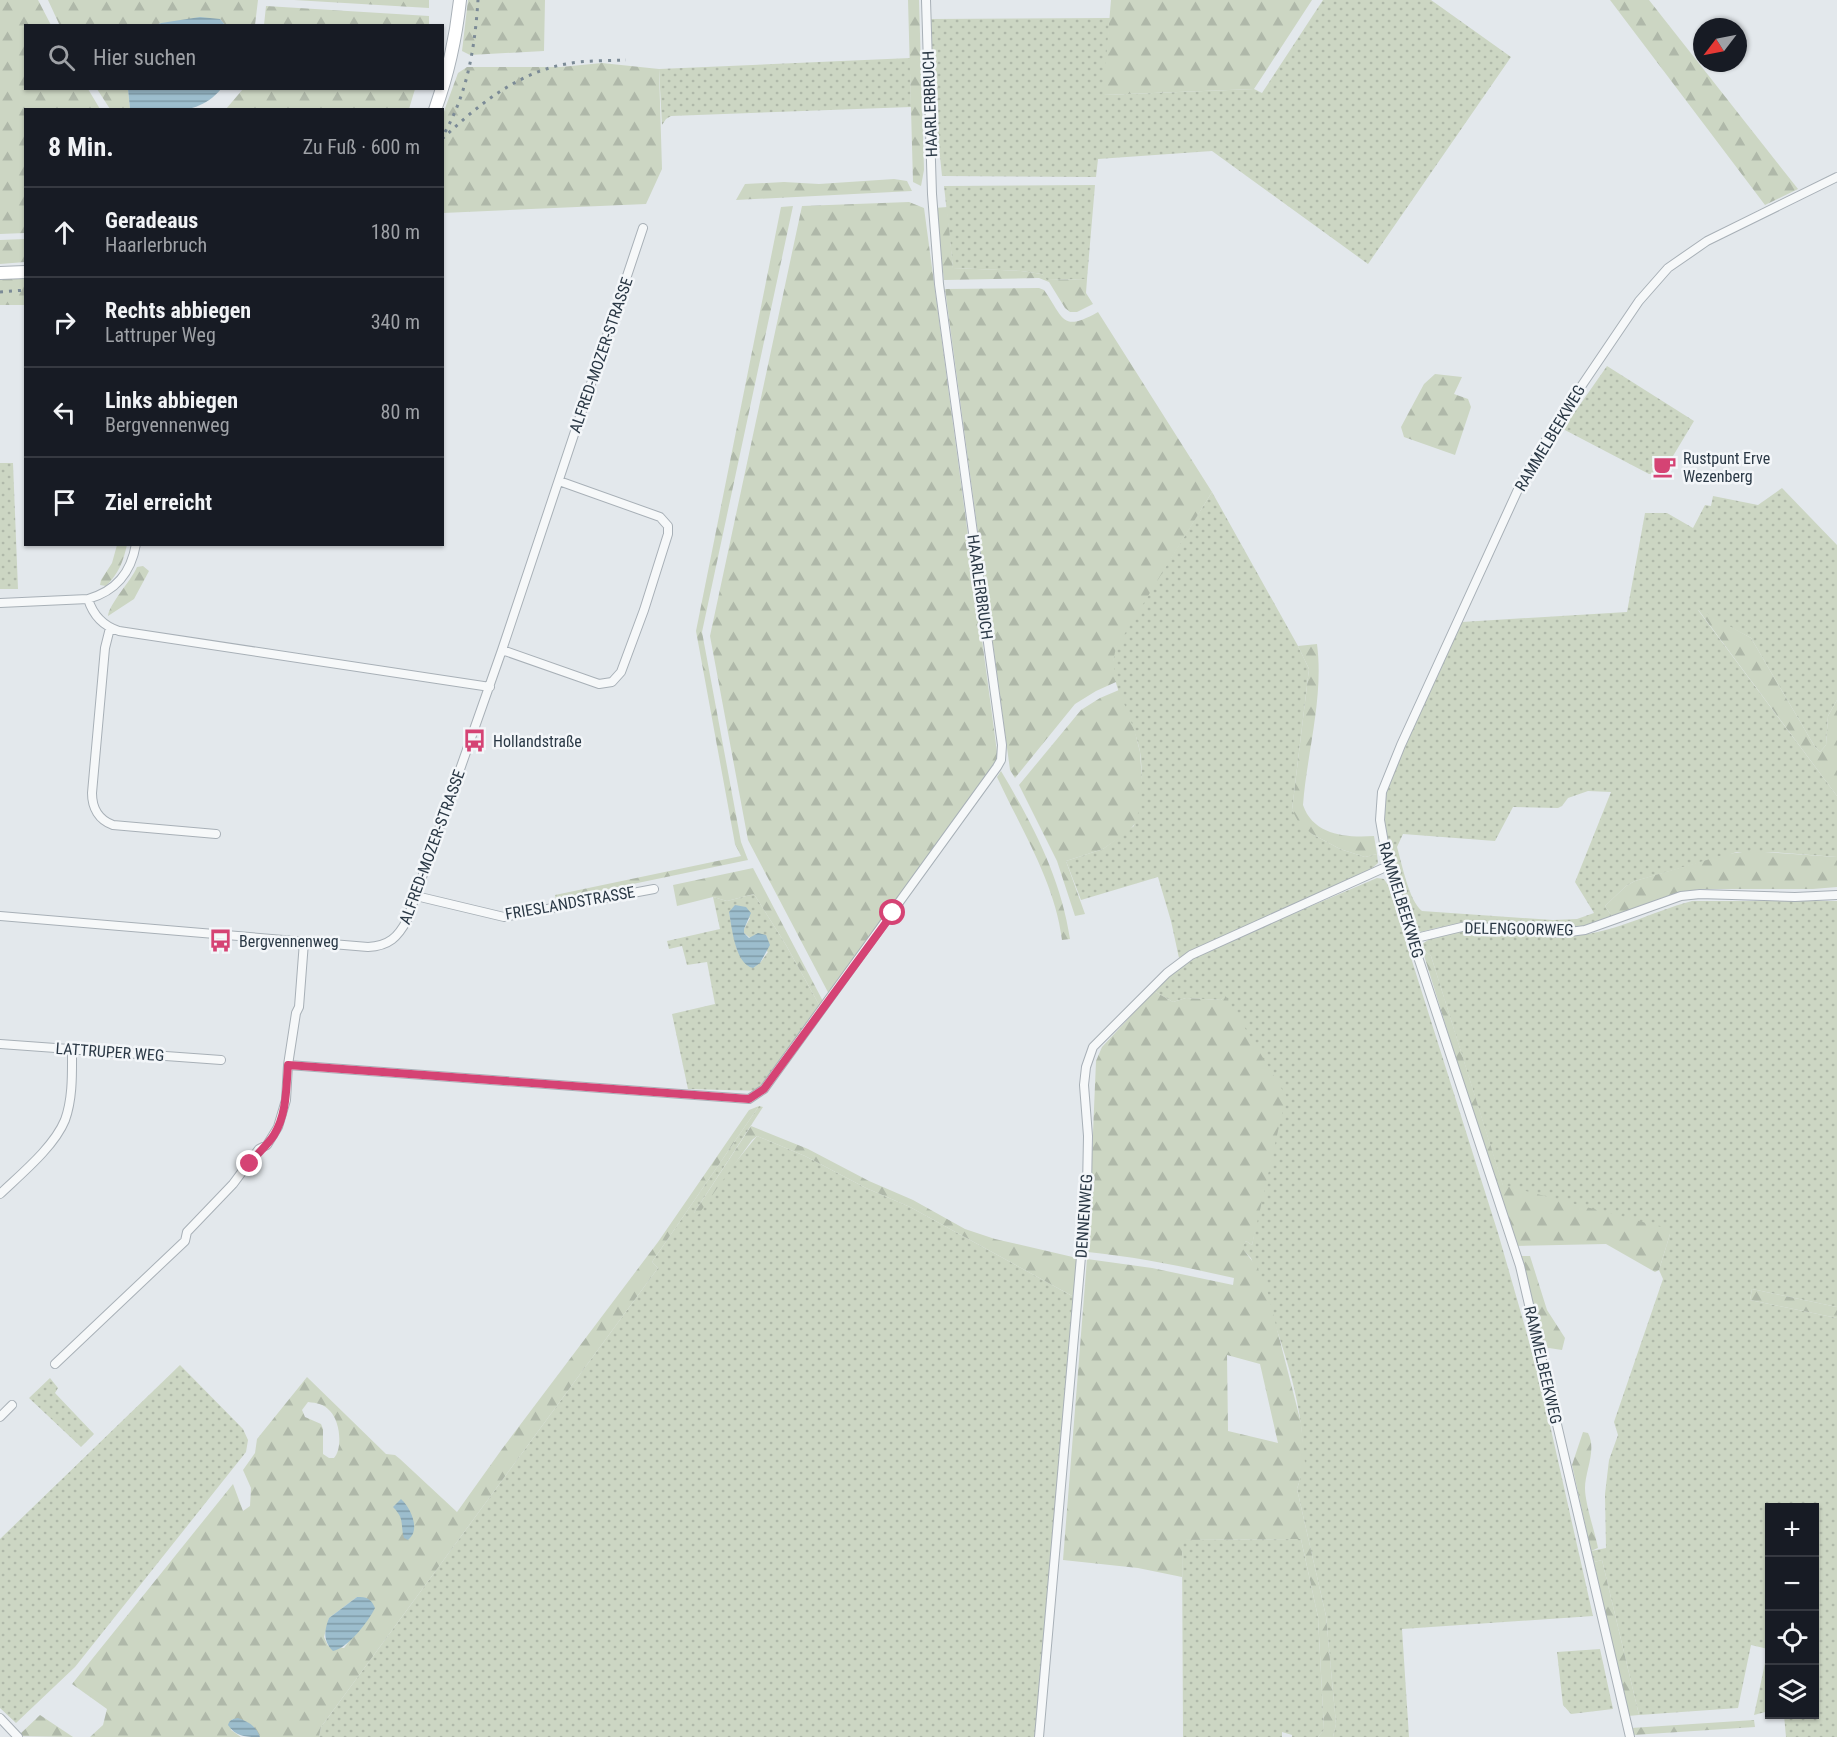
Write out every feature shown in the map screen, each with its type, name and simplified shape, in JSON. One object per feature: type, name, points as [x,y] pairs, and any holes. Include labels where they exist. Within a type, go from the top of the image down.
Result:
[{"type":"main road","points":[[444,83],[460,0]]},
{"type":"main road","points":[[436,108],[442,90]]},
{"type":"main road","points":[[0,273],[24,272]]},
{"type":"street","name":"HAARLERBRUCH","points":[[288,1065],[708,1097],[744,1099],[756,1095],[764,1089],[997,767],[1002,752],[939,284],[932,194],[926,0]]},
{"type":"street","name":"RAMMELBEEKWEG","points":[[1630,1737],[1520,1266],[1388,866],[1380,820],[1382,792],[1405,735],[1521,483],[1553,428],[1639,301],[1668,268],[1707,241],[1837,177]]},
{"type":"street","name":"ALFRED-MOZER-STRASSE","points":[[0,916],[368,947],[387,944],[395,939],[402,929],[416,896],[490,687],[643,228]]},
{"type":"street","points":[[502,650],[599,684],[612,682],[621,672],[647,600],[668,534],[668,526],[660,517],[559,481]]},
{"type":"street","points":[[0,603],[87,599],[111,589],[122,580],[134,558],[136,546]]},
{"type":"street","points":[[87,599],[93,613],[110,628],[119,632],[490,687]]},
{"type":"street","points":[[110,628],[105,648],[92,794],[94,808],[103,819],[113,825],[216,834]]},
{"type":"street","name":"DENNENWEG","points":[[1039,1737],[1087,1188],[1088,1136],[1084,1085],[1086,1067],[1093,1047],[1160,980],[1191,955],[1388,866]]},
{"type":"street","name":"FRIESLANDSTRASSE","points":[[416,896],[504,917],[654,889]]},
{"type":"street","name":"DELENGOORWEG","points":[[1412,939],[1466,926],[1562,933],[1586,930],[1680,896],[1700,894],[1795,897],[1837,895]]},
{"type":"street","points":[[55,1364],[185,1241],[187,1232],[233,1184],[274,1135],[286,1100],[288,1065],[296,1013],[299,1007],[304,942]]},
{"type":"street","name":"LATTRUPER WEG","points":[[0,1044],[221,1060]]},
{"type":"street","points":[[0,1194],[30,1165],[58,1132],[65,1119],[70,1095],[72,1050]]},
{"type":"street","points":[[0,1417],[12,1405]]},
{"type":"street","points":[[0,1718],[18,1737]]},
{"type":"green space","points":[[0,0],[38,0],[50,24],[24,24],[24,90],[89,90],[99,108],[24,108],[24,233],[0,234]]},
{"type":"green space","points":[[48,0],[258,0],[255,24],[224,24],[220,19],[158,24],[59,24]]},
{"type":"green space","points":[[294,0],[429,0],[429,8]]},
{"type":"green space","points":[[468,0],[545,0],[544,51],[470,55],[462,51]]},
{"type":"green space","points":[[908,0],[919,0],[924,170],[921,186],[913,182]]},
{"type":"green space","points":[[1111,0],[1312,0],[1254,89],[1103,95]]},
{"type":"green space","points":[[1323,0],[1431,0],[1511,57],[1368,264],[1212,151],[1098,159],[1096,177],[942,176],[932,77],[930,19],[1110,18],[1104,95],[1254,89],[1262,93]]},
{"type":"green space","points":[[1610,0],[1649,0],[1693,56],[1693,72],[1706,72],[1798,189],[1765,205]]},
{"type":"green space","points":[[266,6],[429,16],[429,24],[264,24]]},
{"type":"green space","points":[[910,58],[911,107],[671,116],[662,125],[659,69]]},
{"type":"green space","points":[[602,63],[659,69],[662,169],[646,204],[444,213],[444,111],[458,73],[467,67],[561,67]]},
{"type":"green space","points":[[98,90],[128,90],[130,108],[109,108]]},
{"type":"green space","points":[[242,90],[415,90],[409,108],[227,108]]},
{"type":"green space","points":[[894,179],[907,181],[912,191],[736,200],[745,184],[784,182],[819,184]]},
{"type":"green space","points":[[1095,185],[1087,279],[1046,280],[1042,274],[1021,271],[953,268],[944,186]]},
{"type":"green space","points":[[909,202],[924,208],[998,759],[831,998],[748,840],[710,636],[802,206]]},
{"type":"green space","points":[[793,206],[702,632],[741,842],[748,860],[556,900],[555,895],[741,856],[735,844],[696,631],[781,207]]},
{"type":"green space","points":[[947,207],[953,268],[1021,271],[1042,274],[1047,280],[1087,279],[1086,293],[1093,304],[1077,312],[1070,312],[1065,308],[1049,282],[1039,278],[944,280],[935,208]]},
{"type":"green space","points":[[24,239],[24,262],[0,264],[0,240]]},
{"type":"green space","points":[[24,277],[24,305],[0,305],[0,278]]},
{"type":"green space","points":[[1039,288],[1044,290],[1060,315],[1070,322],[1098,312],[1212,492],[1116,648],[1113,661],[1116,682],[1075,704],[1015,778],[1010,770],[945,289]]},
{"type":"green space","points":[[1607,366],[1694,421],[1667,466],[1660,473],[1649,474],[1563,429]]},
{"type":"green space","points":[[1435,374],[1462,377],[1454,394],[1468,399],[1471,407],[1455,455],[1404,437],[1401,427],[1424,384]]},
{"type":"green space","points":[[0,463],[13,463],[18,589],[0,589]]},
{"type":"green space","points":[[1782,488],[1837,545],[1837,700],[1828,716],[1826,745],[1820,752],[1751,638],[1698,610],[1837,796],[1837,857],[1737,852],[1635,881],[1626,886],[1605,906],[1613,918],[1575,928],[1467,923],[1421,932],[1416,929],[1395,874],[1384,827],[1384,803],[1389,780],[1462,622],[1627,612],[1645,513],[1667,513],[1693,528],[1705,505],[1711,506],[1713,496],[1758,505]],"holes":[[[1588,791],[1611,792],[1575,882],[1594,913],[1577,919],[1553,920],[1422,911],[1413,899],[1397,847],[1403,834],[1495,841],[1513,807],[1558,808],[1568,798]]]},
{"type":"green space","points":[[1212,492],[1309,669],[1292,810],[1312,834],[1340,849],[1365,857],[1377,854],[1378,863],[1371,869],[1179,958],[1158,877],[1081,900],[1066,861],[1103,849],[1134,826],[1140,789],[1140,752],[1115,677],[1113,665],[1115,651]]},
{"type":"green space","points":[[117,546],[127,546],[117,572],[106,586],[100,585],[101,580],[112,563]]},
{"type":"green space","points":[[143,566],[149,571],[134,599],[108,616],[112,605],[137,567]]},
{"type":"green space","points":[[1697,608],[1751,638],[1820,752],[1826,745],[1828,716],[1837,700],[1837,796]]},
{"type":"green space","points":[[1317,644],[1319,664],[1317,704],[1303,805],[1314,823],[1322,829],[1342,835],[1374,836],[1377,854],[1365,857],[1340,849],[1312,834],[1299,823],[1292,810],[1309,669],[1298,646]]},
{"type":"green space","points":[[1119,690],[1140,752],[1142,781],[1137,821],[1129,831],[1103,849],[1066,861],[1085,914],[1075,916],[1057,861],[1019,785],[1081,710]]},
{"type":"green space","points":[[1001,771],[1044,852],[1060,894],[1070,939],[1062,940],[1058,918],[1045,877],[997,777]]},
{"type":"green space","points":[[1750,851],[1837,857],[1837,887],[1700,889],[1681,893],[1613,918],[1605,906],[1626,886],[1635,881],[1727,854]]},
{"type":"green space","points":[[753,868],[825,1005],[822,1010],[786,945],[754,894],[727,901],[713,897],[677,906],[673,885]]},
{"type":"green space","points":[[1377,878],[1384,879],[1388,885],[1498,1233],[1543,1394],[1593,1616],[1402,1629],[1409,1737],[1333,1737],[1336,1724],[1326,1616],[1297,1489],[1302,1464],[1302,1435],[1298,1404],[1281,1341],[1251,1258],[1241,1248],[1246,1241],[1252,1245],[1255,1229],[1225,996],[1221,1000],[1186,998],[1173,1002],[1154,991],[1174,971],[1198,954]]},
{"type":"green space","points":[[754,894],[786,945],[822,1010],[763,1091],[688,1089],[672,1014],[715,1004],[707,962],[687,965],[682,946],[669,949],[667,941],[720,929],[713,897],[727,901]],"holes":[[[729,912],[750,918],[744,933],[768,952],[760,963],[737,950]]]},
{"type":"green space","points":[[1692,901],[1837,901],[1837,1307],[1752,1289],[1750,1300],[1837,1318],[1837,1737],[1786,1737],[1784,1719],[1819,1719],[1819,1503],[1765,1503],[1765,1648],[1751,1645],[1738,1708],[1639,1715],[1602,1560],[1594,1562],[1591,1551],[1606,1548],[1605,1494],[1609,1460],[1618,1435],[1614,1422],[1663,1279],[1659,1270],[1670,1234],[1503,1186],[1431,956],[1422,949],[1422,945],[1433,937],[1467,931],[1577,936],[1611,929]]},
{"type":"green space","points":[[1422,949],[1431,956],[1503,1185],[1669,1229],[1670,1234],[1659,1270],[1655,1272],[1606,1244],[1514,1246]]},
{"type":"green space","points":[[1154,991],[1173,1002],[1186,998],[1221,1000],[1225,995],[1286,1096],[1252,1245],[1246,1241],[1242,1248],[1257,1267],[1266,1286],[1301,1423],[1305,1463],[1297,1489],[1326,1616],[1336,1724],[1333,1737],[1318,1737],[1324,1730],[1318,1617],[1301,1539],[1182,1540],[1182,1577],[1138,1568],[1063,1560],[1087,1259],[1152,1268],[1233,1285],[1234,1278],[1161,1263],[1088,1252],[1096,1061],[1102,1047]],"holes":[[[1227,1355],[1260,1364],[1278,1443],[1228,1431]]]},
{"type":"green space","points":[[759,1106],[763,1107],[694,1213],[757,1136],[805,1156],[866,1188],[910,1207],[1074,1297],[1036,1737],[319,1737],[321,1727],[658,1268],[652,1262]]},
{"type":"green space","points":[[759,1106],[652,1262],[658,1268],[321,1727],[319,1737],[260,1737],[249,1724],[232,1719],[231,1730],[241,1737],[90,1737],[103,1725],[107,1709],[72,1684],[233,1484],[243,1511],[250,1506],[251,1488],[243,1470],[255,1453],[257,1439],[307,1377],[386,1454],[395,1455],[400,1459],[457,1512],[658,1242],[749,1110]],"holes":[[[308,1402],[325,1407],[336,1421],[339,1448],[334,1458],[323,1454],[321,1424],[305,1417],[302,1410]],[[357,1597],[357,1631],[344,1648],[328,1646],[324,1637],[329,1618]]]},
{"type":"green space","points":[[751,1126],[808,1149],[869,1181],[913,1200],[965,1229],[995,1239],[1077,1258],[1074,1297],[910,1207],[866,1188],[805,1156],[757,1136],[698,1215],[694,1213]]},
{"type":"green space","points":[[1517,1256],[1530,1256],[1547,1310],[1565,1338],[1562,1350],[1545,1349]]},
{"type":"green space","points":[[1752,1289],[1837,1307],[1837,1318],[1750,1300]]},
{"type":"green space","points":[[180,1365],[243,1429],[248,1440],[246,1452],[75,1667],[16,1723],[0,1708],[0,1539]]},
{"type":"green space","points":[[50,1378],[58,1388],[55,1393],[94,1434],[81,1447],[29,1398]]},
{"type":"green space","points":[[1583,1432],[1588,1433],[1591,1446],[1585,1495],[1598,1548],[1591,1551],[1572,1465]]},
{"type":"green space","points":[[1301,1539],[1318,1617],[1324,1730],[1318,1737],[1292,1737],[1282,1732],[1282,1737],[1183,1737],[1182,1540]]},
{"type":"green space","points":[[1602,1560],[1639,1715],[1628,1716],[1594,1562]]},
{"type":"green space","points":[[1600,1649],[1613,1709],[1571,1714],[1563,1705],[1557,1652]]},
{"type":"green space","points":[[1765,1663],[1765,1712],[1754,1715]]},
{"type":"green space","points":[[40,1715],[73,1737],[18,1736]]},
{"type":"green space","points":[[1754,1720],[1755,1727],[1633,1735],[1631,1728]]},
{"type":"water","points":[[200,17],[220,19],[224,24],[158,24]]},
{"type":"water","points":[[128,90],[220,90],[212,98],[191,108],[130,108]]},
{"type":"water","points":[[735,905],[746,907],[751,913],[744,933],[749,938],[758,933],[766,935],[770,945],[760,963],[753,968],[742,960],[735,945],[729,912]]},
{"type":"water","points":[[401,1499],[413,1519],[414,1531],[408,1540],[404,1538],[401,1518],[393,1507]]},
{"type":"water","points":[[357,1597],[368,1599],[375,1608],[351,1640],[333,1651],[325,1636],[329,1618]]},
{"type":"water","points":[[238,1718],[252,1725],[260,1737],[234,1732],[228,1725],[231,1720]]},
{"type":"railway","points":[[445,132],[465,84],[475,34],[478,0]]},
{"type":"railway","points":[[444,137],[499,92],[531,75],[548,68],[573,63],[626,60]]},
{"type":"railway","points":[[0,292],[24,290]]},
{"type":"place","name":"Rustpunt Erve Wezenberg","points":[[1665,467]]},
{"type":"place","name":"Hollandstraße","points":[[475,741]]},
{"type":"place","name":"Bergvennenweg","points":[[221,941]]},
{"type":"route","points":[[250,1164],[260,1149],[267,1145],[274,1135],[282,1117],[286,1100],[288,1065],[749,1099],[764,1089],[893,913]]}]
